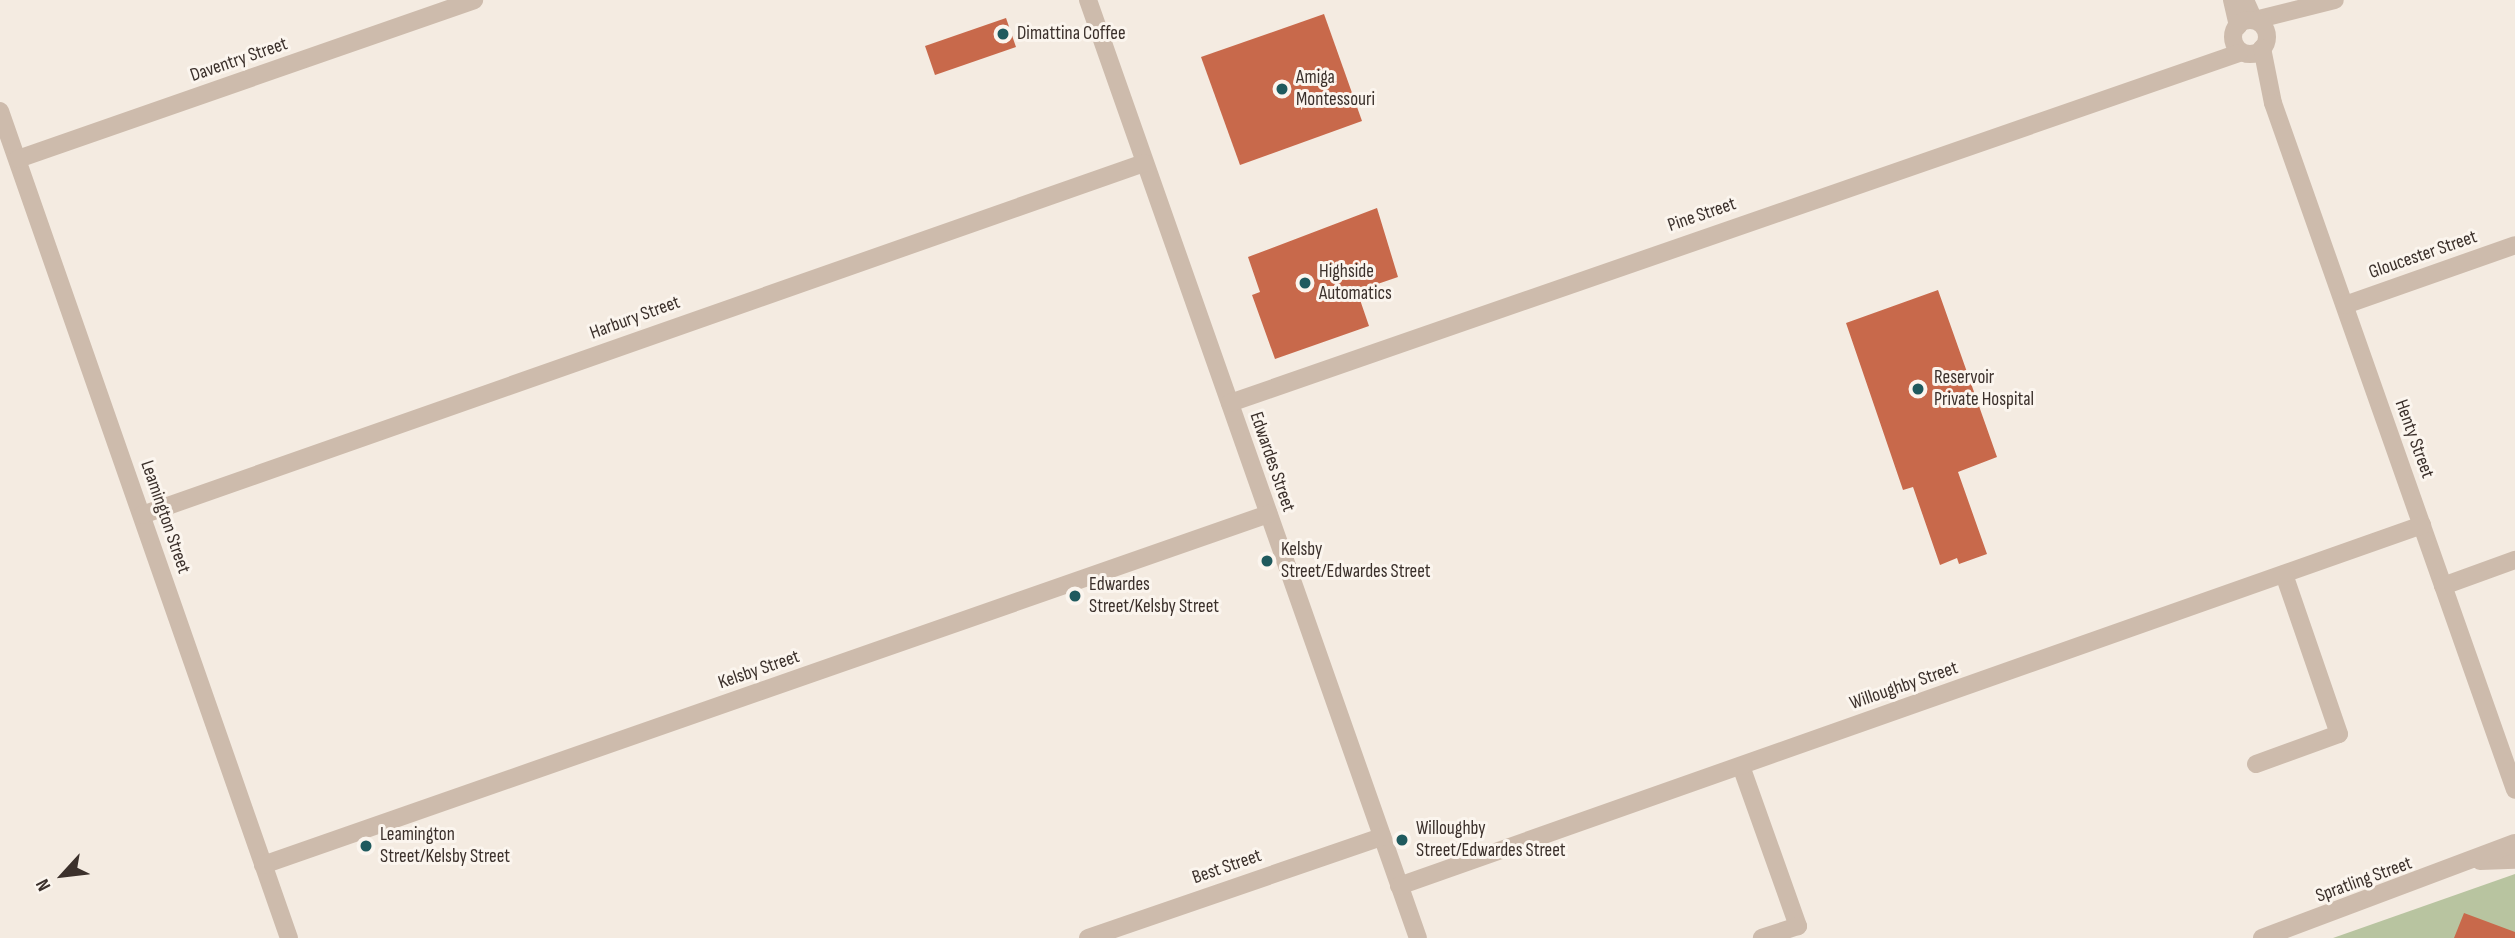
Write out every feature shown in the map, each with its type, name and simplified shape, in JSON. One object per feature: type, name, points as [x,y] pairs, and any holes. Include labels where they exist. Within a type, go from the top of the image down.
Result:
[{"type":"street","name":"Daventry Street","points":[[18,159],[474,0]]},
{"type":"street","name":"Edwardes Street","points":[[1088,0],[1418,938]]},
{"type":"street","name":"Henty Street","points":[[2232,0],[2273,103],[2515,790]]},
{"type":"street","name":"Henty Street","points":[[2244,35],[2245,0]]},
{"type":"street","name":"Pine Street","points":[[1230,403],[2188,66],[2244,35],[2335,0]]},
{"type":"street","name":"Pine Street","points":[[2244,35],[2264,42],[2307,10]]},
{"type":"street","name":"Henty Street","points":[[2244,35],[2264,42],[2273,103]]},
{"type":"street","name":"Leamington Street","points":[[0,111],[289,938]]},
{"type":"street","name":"Harbury Street","points":[[142,515],[1144,163]]},
{"type":"street","name":"Gloucester Street","points":[[2344,305],[2515,245]]},
{"type":"street","name":"Kelsby Street","points":[[263,865],[1268,514]]},
{"type":"street","name":"Willoughby Street","points":[[1399,886],[2422,525]]},
{"type":"street","points":[[2442,586],[2515,560]]},
{"type":"street","points":[[2256,764],[2339,734],[2284,574]]},
{"type":"street","points":[[1741,766],[1798,926],[1762,938]]},
{"type":"street","name":"Best Street","points":[[1088,938],[1382,837]]},
{"type":"street","name":"Spratling Street","points":[[2262,938],[2480,861],[2515,843]]},
{"type":"street","name":"Spratling Street","points":[[2480,861],[2515,860]]},
{"type":"green space","points":[[2515,874],[2515,938],[2333,938]]},
{"type":"building","name":"Amiga Montessouri","points":[[1324,14],[1362,121],[1240,165],[1201,57]]},
{"type":"building","points":[[1006,18],[1016,47],[935,75],[925,46]]},
{"type":"building","name":"Highside Automatics","points":[[1377,208],[1398,277],[1357,291],[1369,326],[1275,359],[1252,295],[1260,292],[1248,257]]},
{"type":"building","points":[[1938,290],[1997,457],[1958,472],[1987,554],[1959,564],[1957,558],[1940,565],[1913,487],[1903,490],[1846,323]]},
{"type":"building","points":[[2464,913],[2515,932],[2515,938],[2454,938]]},
{"type":"place","name":"Dimattina Coffee","points":[[1003,34]]},
{"type":"place","name":"Amiga Montessouri","points":[[1282,89]]},
{"type":"place","name":"Highside Automatics","points":[[1305,283]]},
{"type":"place","name":"Reservoir Private Hospital","points":[[1918,389]]},
{"type":"place","name":"Kelsby Street/Edwardes Street","points":[[1267,561]]},
{"type":"place","name":"Edwardes Street/Kelsby Street","points":[[1075,596]]},
{"type":"place","name":"Willoughby Street/Edwardes Street","points":[[1402,840]]},
{"type":"place","name":"Leamington Street/Kelsby Street","points":[[366,846]]}]
